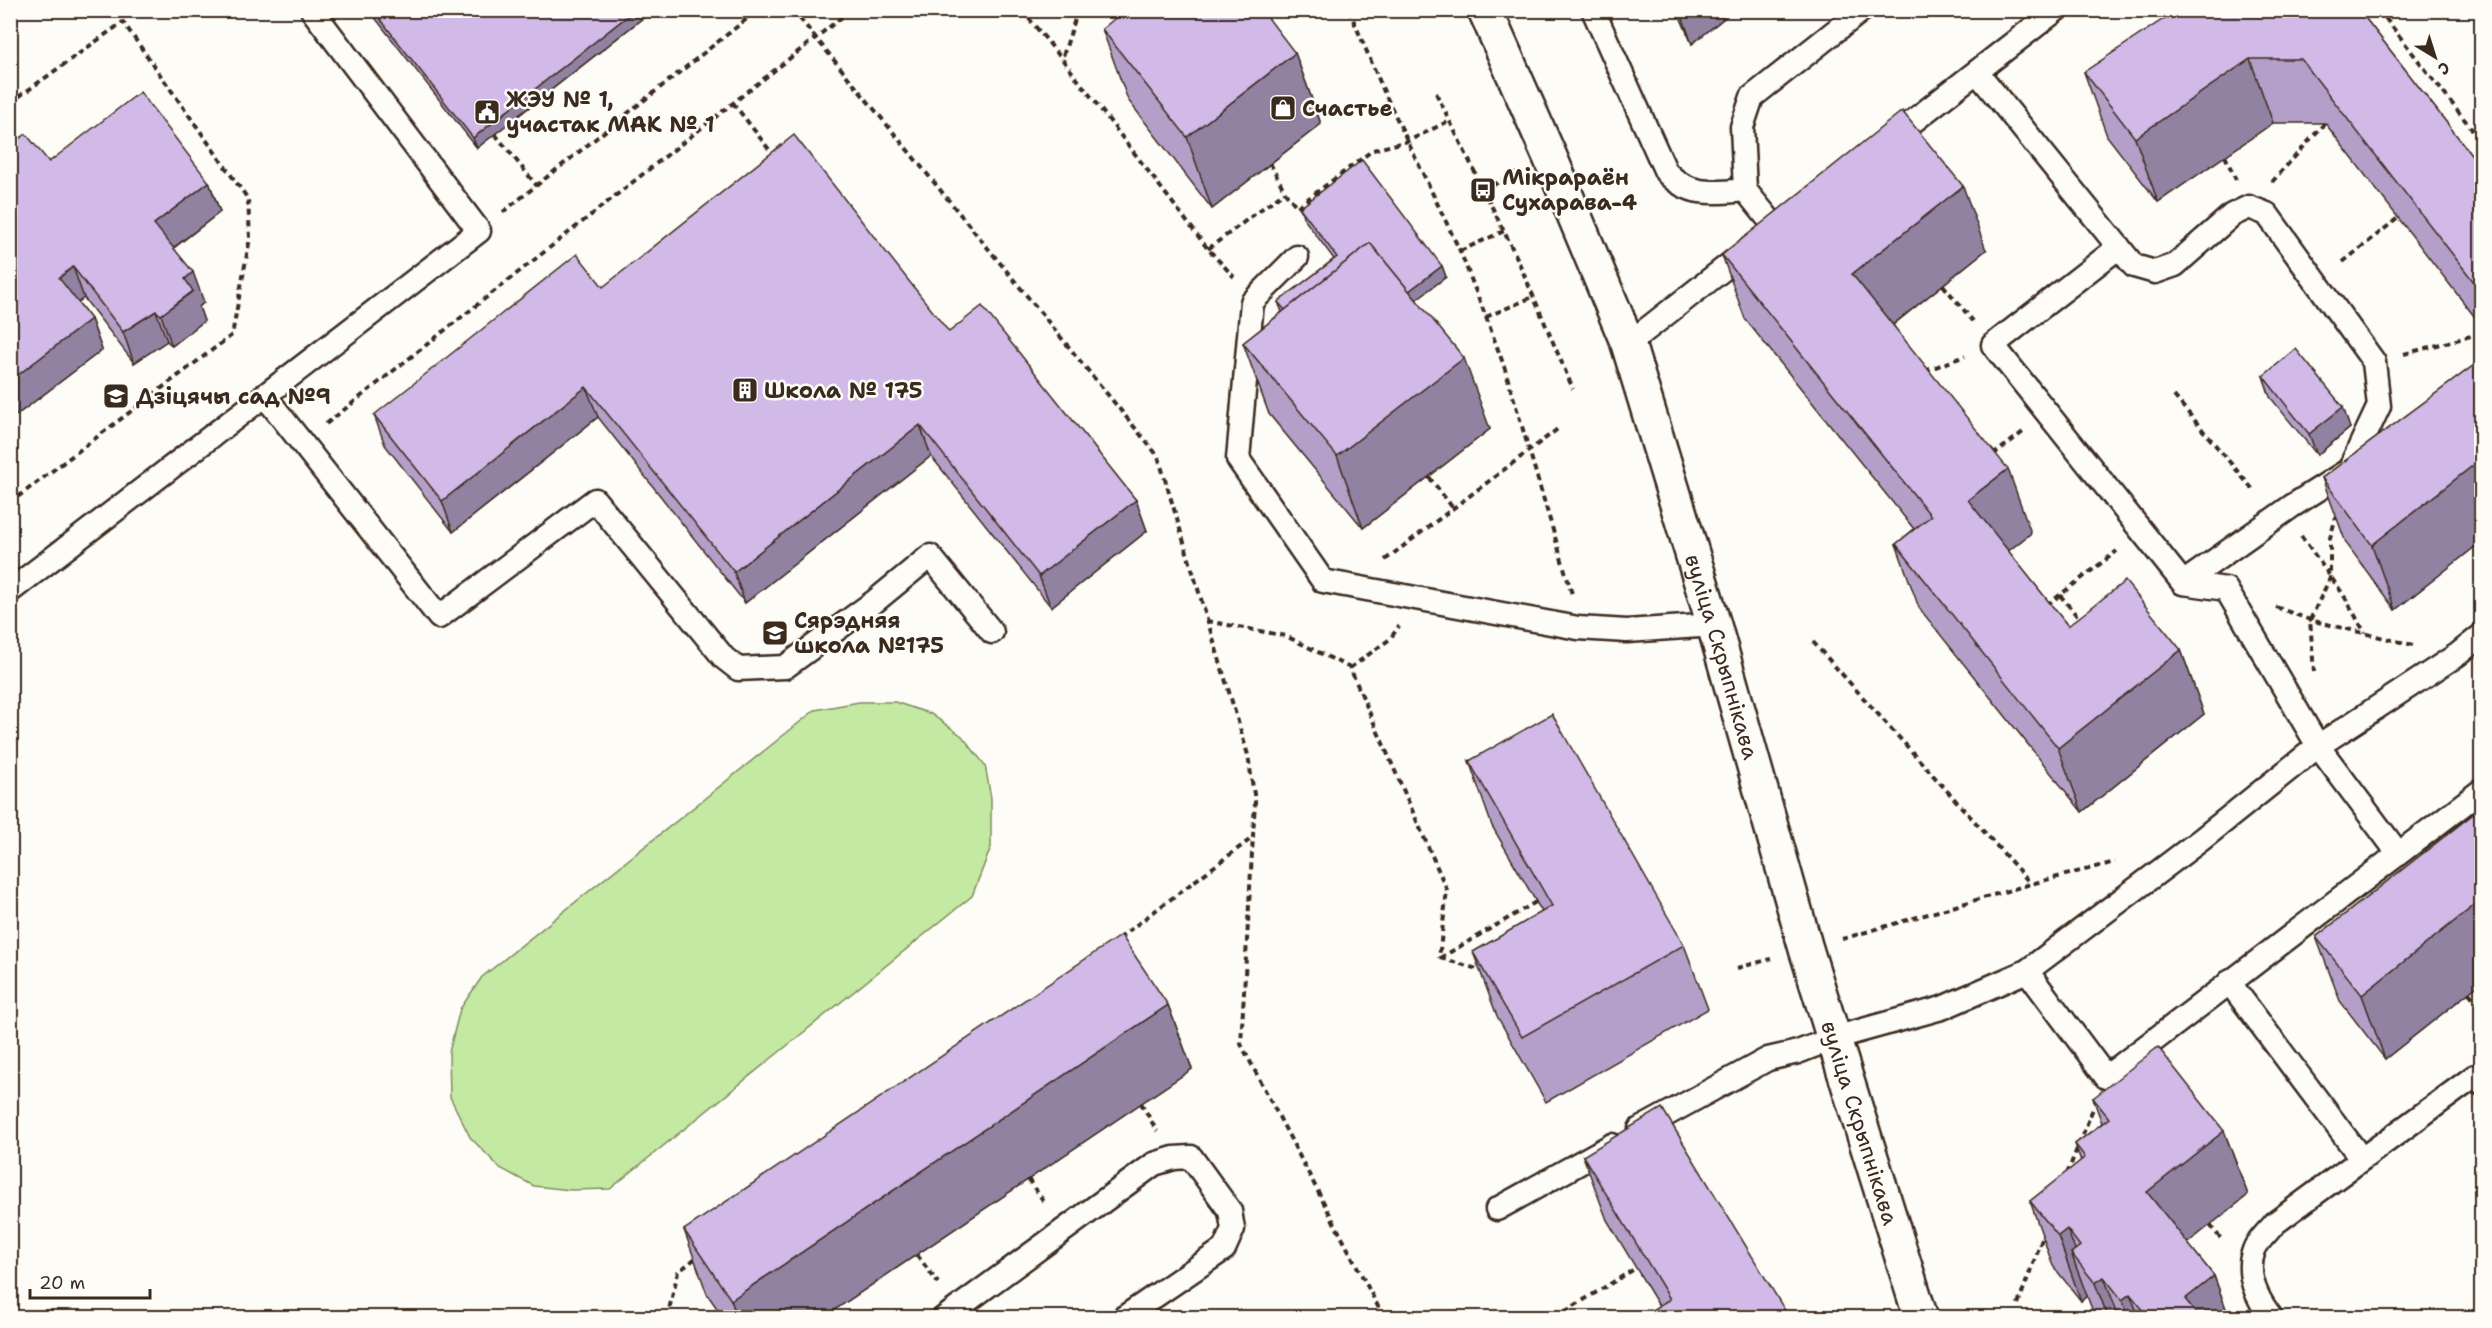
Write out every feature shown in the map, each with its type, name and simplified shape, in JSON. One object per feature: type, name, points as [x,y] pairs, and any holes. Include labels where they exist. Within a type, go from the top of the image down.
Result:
[{"type":"main road","name":"вуліца Скрыпнікава","points":[[1485,10],[1550,157],[1628,344],[1714,625],[1806,949],[1921,1317]]},
{"type":"lane","points":[[10,591],[479,231],[312,10]]},
{"type":"lane","points":[[1593,10],[1666,172],[1677,184],[1709,193],[1745,190]]},
{"type":"lane","points":[[1776,228],[1745,190],[1742,127],[1752,98],[1862,10]]},
{"type":"lane","points":[[1876,150],[2056,10]]},
{"type":"lane","points":[[1977,72],[2134,266],[2155,272],[2175,265],[2232,215],[2249,207],[2267,214],[2374,362],[2379,406],[2349,470],[2276,517],[2183,583]]},
{"type":"lane","points":[[1628,344],[1794,214]]},
{"type":"lane","points":[[2119,247],[1993,345],[2183,583],[2226,589],[2318,746],[2398,853]]},
{"type":"lane","points":[[1297,257],[1252,302],[1238,459],[1323,581],[1578,628],[1627,631],[1714,625]]},
{"type":"lane","points":[[265,396],[439,617],[595,500],[724,658],[738,669],[785,667],[874,602],[930,556],[992,632]]},
{"type":"lane","points":[[1497,1209],[1768,1059],[1942,1008],[2027,971],[2202,839],[2318,746],[2457,655],[2481,635]]},
{"type":"lane","points":[[2027,971],[2106,1077],[2481,790]]},
{"type":"lane","points":[[2229,982],[2361,1158]]},
{"type":"lane","points":[[2272,1317],[2260,1302],[2251,1276],[2254,1249],[2275,1223],[2475,1076],[2481,1084]]},
{"type":"lane","points":[[944,1317],[1154,1164],[1174,1158],[1191,1157],[1230,1211],[1233,1229],[1224,1249],[1123,1317]]},
{"type":"path","points":[[479,231],[758,10]]},
{"type":"path","points":[[793,10],[1158,456],[1248,755],[1255,801],[1241,1044],[1384,1317]]},
{"type":"path","points":[[302,442],[851,10]]},
{"type":"path","points":[[1022,10],[1208,249],[1234,278]]},
{"type":"path","points":[[1062,59],[1078,10]]},
{"type":"path","points":[[1349,10],[1385,94],[1460,251],[1486,317],[1504,366],[1573,595]]},
{"type":"path","points":[[2379,10],[2481,142]]},
{"type":"path","points":[[10,103],[123,22],[248,199],[250,238],[232,335],[18,496],[10,486]]},
{"type":"path","points":[[1436,93],[1535,296],[1573,389]]},
{"type":"path","points":[[733,103],[777,159]]},
{"type":"path","points":[[1270,163],[1285,192],[1296,207],[1373,150],[1408,141],[1449,121]]},
{"type":"path","points":[[2249,207],[2325,123]]},
{"type":"path","points":[[495,134],[537,186]]},
{"type":"path","points":[[1208,249],[1285,192]]},
{"type":"path","points":[[2317,283],[2398,218]]},
{"type":"path","points":[[1460,251],[1504,231]]},
{"type":"path","points":[[1918,374],[1993,345],[1943,285]]},
{"type":"path","points":[[1486,317],[1535,296]]},
{"type":"path","points":[[2374,362],[2481,333]]},
{"type":"path","points":[[2174,396],[2276,517],[2298,532],[2343,594],[2365,633]]},
{"type":"path","points":[[1987,460],[2048,413]]},
{"type":"path","points":[[1351,586],[1559,428]]},
{"type":"path","points":[[2314,678],[2310,620],[2330,578],[2330,538],[2349,470]]},
{"type":"path","points":[[1429,477],[1454,508]]},
{"type":"path","points":[[2041,609],[2143,532]]},
{"type":"path","points":[[2226,589],[2310,620],[2457,655]]},
{"type":"path","points":[[2060,595],[2082,622]]},
{"type":"path","points":[[1350,668],[1390,639],[1418,598]]},
{"type":"path","points":[[1207,621],[1286,636],[1350,668],[1447,890],[1439,958]]},
{"type":"path","points":[[1813,642],[2031,884]]},
{"type":"path","points":[[1111,944],[1253,838]]},
{"type":"path","points":[[1737,968],[2122,860]]},
{"type":"path","points":[[1439,958],[1536,902]]},
{"type":"path","points":[[1439,958],[1492,974]]},
{"type":"path","points":[[2469,993],[2481,1008]]},
{"type":"path","points":[[2066,1176],[2106,1077]]},
{"type":"path","points":[[2018,1304],[2046,1230]]},
{"type":"path","points":[[667,1317],[678,1272],[706,1250]]},
{"type":"path","points":[[1556,1317],[1636,1268]]},
{"type":"green space","points":[[859,702],[895,702],[931,714],[962,736],[985,765],[991,798],[991,847],[972,896],[610,1189],[571,1190],[534,1186],[500,1168],[470,1137],[450,1097],[449,1052],[460,1009],[482,977],[815,710]]},
{"type":"building","points":[[373,10],[635,10],[473,138]]},
{"type":"building","points":[[1125,10],[1262,10],[1295,53],[1187,137],[1102,29]]},
{"type":"building","points":[[2177,10],[2359,10],[2481,167],[2481,291],[2301,59],[2250,59],[2135,138],[2084,72]]},
{"type":"building","points":[[140,92],[209,182],[154,224],[193,272],[185,279],[193,291],[161,315],[156,311],[123,332],[73,267],[59,278],[91,319],[10,381],[10,146],[26,134],[49,162]]},
{"type":"building","points":[[1902,111],[1963,186],[1852,274],[2008,469],[1968,500],[2068,626],[2125,581],[2181,650],[2058,748],[1896,544],[1931,516],[1722,255]]},
{"type":"building","name":"Школа № 175","points":[[794,135],[949,332],[982,306],[1136,500],[1039,576],[920,425],[734,572],[586,387],[442,501],[374,415],[577,254],[603,287]]},
{"type":"building","points":[[1362,160],[1442,266],[1409,291],[1370,243],[1285,310],[1278,302],[1337,257],[1300,208]]},
{"type":"building","points":[[1370,243],[1464,358],[1337,456],[1243,343]]},
{"type":"building","points":[[2296,349],[2343,407],[2309,434],[2263,376]]},
{"type":"building","points":[[2481,360],[2481,459],[2372,545],[2322,478]]},
{"type":"building","points":[[1552,714],[1684,945],[1522,1037],[1473,952],[1552,906],[1469,761]]},
{"type":"building","points":[[2481,808],[2481,900],[2362,995],[2316,937]]},
{"type":"building","points":[[1121,935],[1168,1005],[731,1300],[684,1230]]},
{"type":"building","points":[[2158,1047],[2224,1131],[2147,1192],[2214,1276],[2185,1299],[2200,1317],[2149,1317],[2130,1294],[2122,1300],[2104,1277],[2095,1283],[2071,1253],[2080,1246],[2067,1229],[2058,1236],[2030,1201],[2085,1157],[2075,1144],[2109,1118],[2093,1098]]},
{"type":"building","points":[[1662,1108],[1789,1317],[1640,1317],[1670,1299],[1583,1156]]},
{"type":"place","name":"Счастье","points":[[1283,108]]},
{"type":"place","name":"ЖЭУ № 1, участак МАК № 1","points":[[487,112]]},
{"type":"place","name":"Мікрараён Сухарава-4","points":[[1483,190]]},
{"type":"place","name":"Школа № 175","points":[[745,390]]},
{"type":"place","name":"Дзіцячы сад №9","points":[[116,396]]},
{"type":"place","name":"Сярэдняя школа №175","points":[[775,633]]}]
